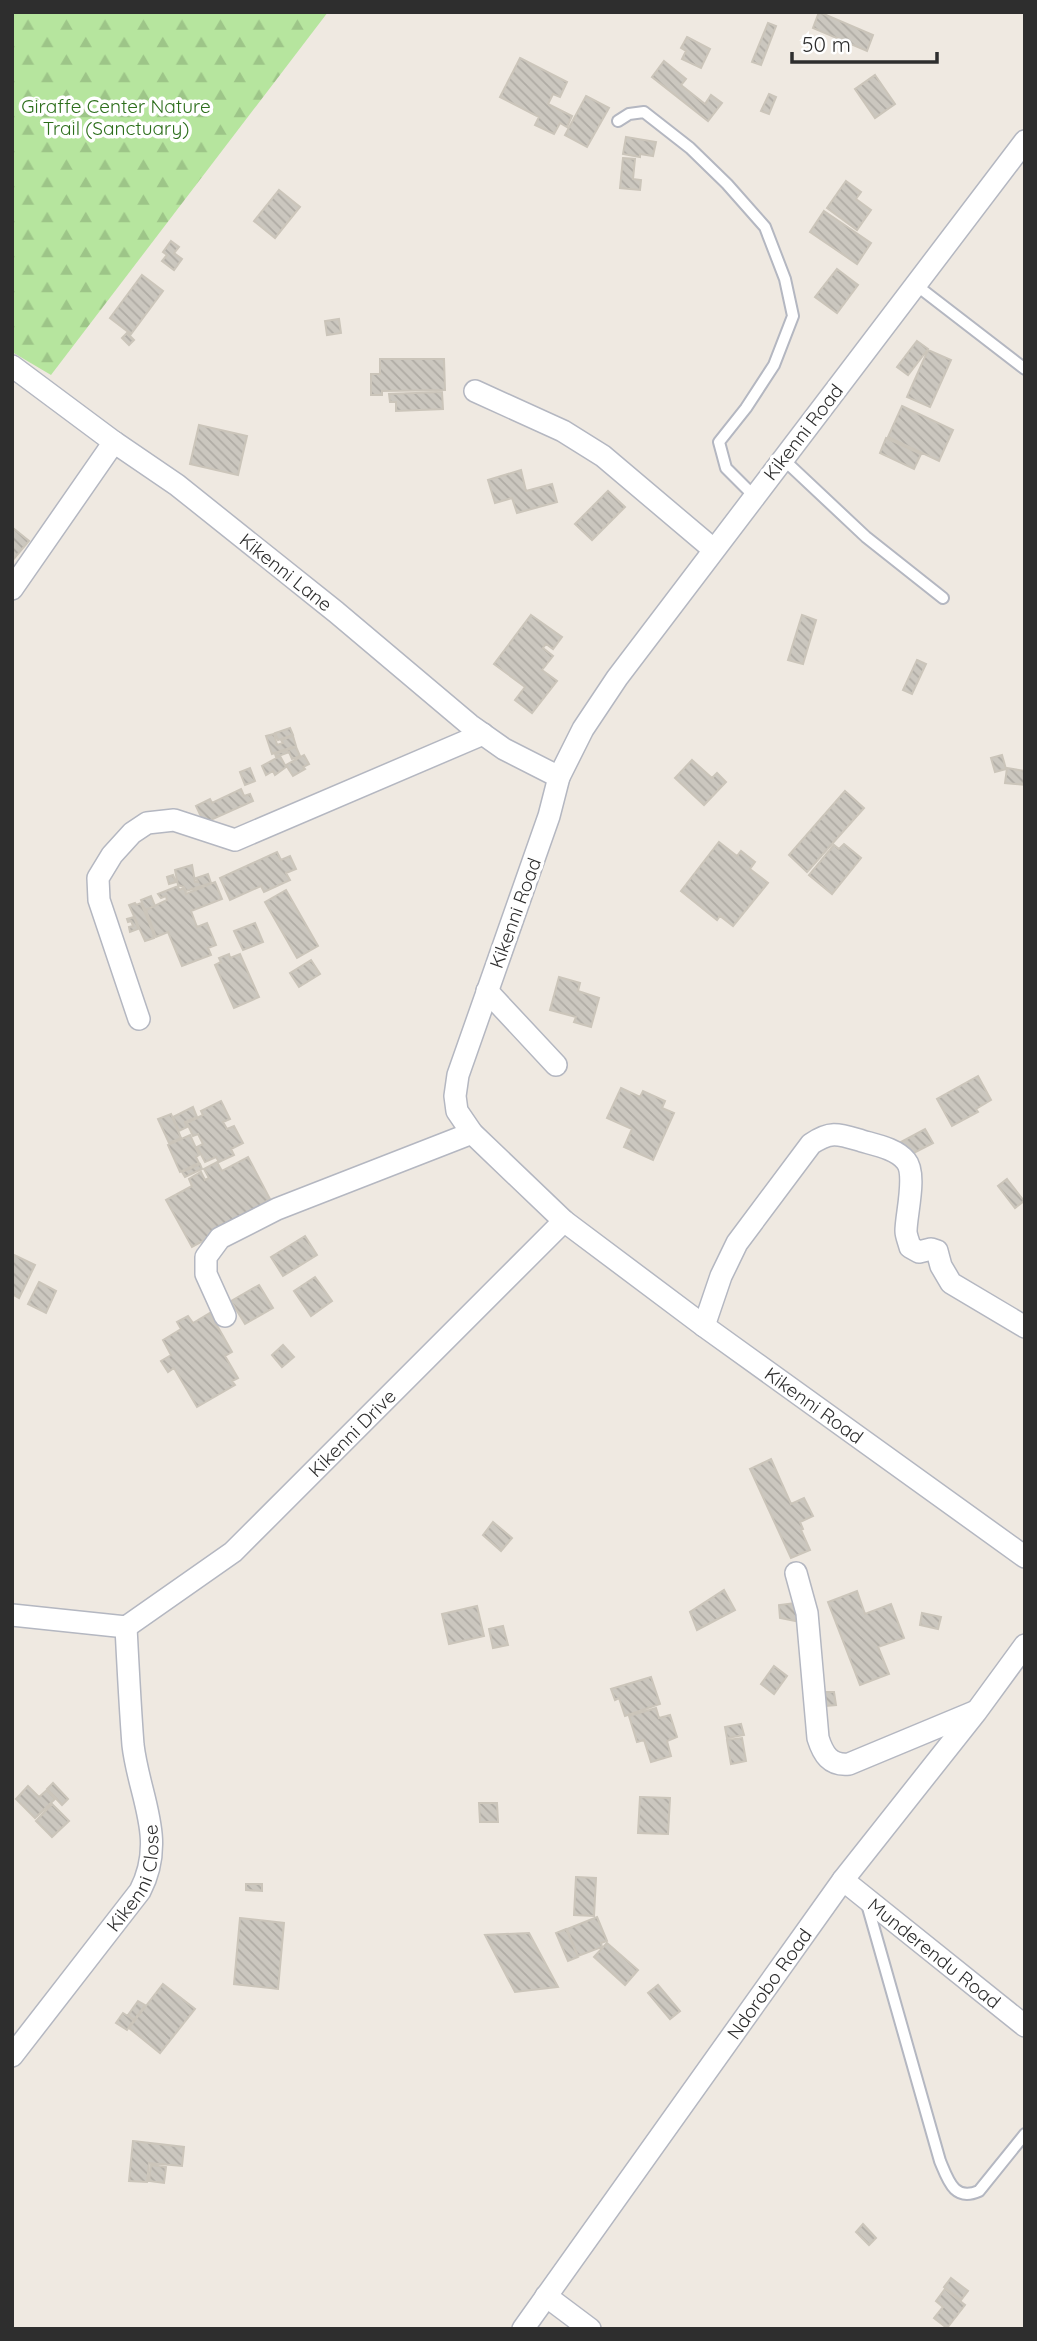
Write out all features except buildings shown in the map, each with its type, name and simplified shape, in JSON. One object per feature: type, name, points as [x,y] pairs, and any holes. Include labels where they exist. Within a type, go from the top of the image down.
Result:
[{"type":"street","name":"Kikenni Road","points":[[1025,141],[713,548],[617,678],[583,729],[559,777],[550,816],[458,1075],[455,1096],[457,1111],[472,1133],[564,1221],[704,1326],[1025,1558]]},
{"type":"street","name":"Kikenni Lane","points":[[12,366],[177,485],[483,734],[504,749],[559,777]]},
{"type":"street","points":[[475,391],[564,431],[603,456],[713,548]]},
{"type":"street","points":[[12,589],[114,442]]},
{"type":"street","points":[[139,1019],[99,900],[98,878],[112,855],[132,833],[147,823],[174,820],[235,841],[483,734]]},
{"type":"street","points":[[487,991],[556,1065]]},
{"type":"street","points":[[225,1317],[206,1274],[206,1257],[220,1238],[277,1209],[472,1133]]},
{"type":"street","points":[[704,1326],[720,1276],[737,1244],[810,1144],[833,1134],[878,1146],[905,1159],[909,1165],[911,1196],[906,1233],[910,1247],[919,1252],[931,1249],[937,1251],[941,1266],[951,1283],[1025,1327]]},
{"type":"street","name":"Kikenni Drive","points":[[126,1627],[233,1552],[564,1221]]},
{"type":"street","points":[[796,1573],[807,1613],[818,1738],[824,1754],[831,1761],[840,1765],[849,1764],[976,1712]]},
{"type":"street","points":[[12,1615],[126,1627]]},
{"type":"street","name":"Kikenni Close","points":[[12,2056],[140,1891],[148,1875],[152,1829],[134,1748],[126,1627]]},
{"type":"street","name":"Ndorobo Road","points":[[523,2329],[843,1880],[976,1712],[1025,1645]]},
{"type":"street","name":"Munderendu Road","points":[[843,1880],[1025,2026]]},
{"type":"street","points":[[546,2295],[590,2329]]},
{"type":"lane","points":[[618,121],[629,114],[644,112],[690,148],[765,227],[785,279],[793,316],[774,366],[719,443],[726,468],[754,496]]},
{"type":"lane","points":[[916,285],[1025,369]]},
{"type":"lane","points":[[783,458],[866,537],[943,598]]},
{"type":"lane","points":[[865,1898],[948,2182],[960,2194],[969,2195],[979,2190],[1025,2134]]},
{"type":"green space","name":"Giraffe Center Nature Trail (Sanctuary)","points":[[12,12],[328,12],[51,375],[12,352]]}]
